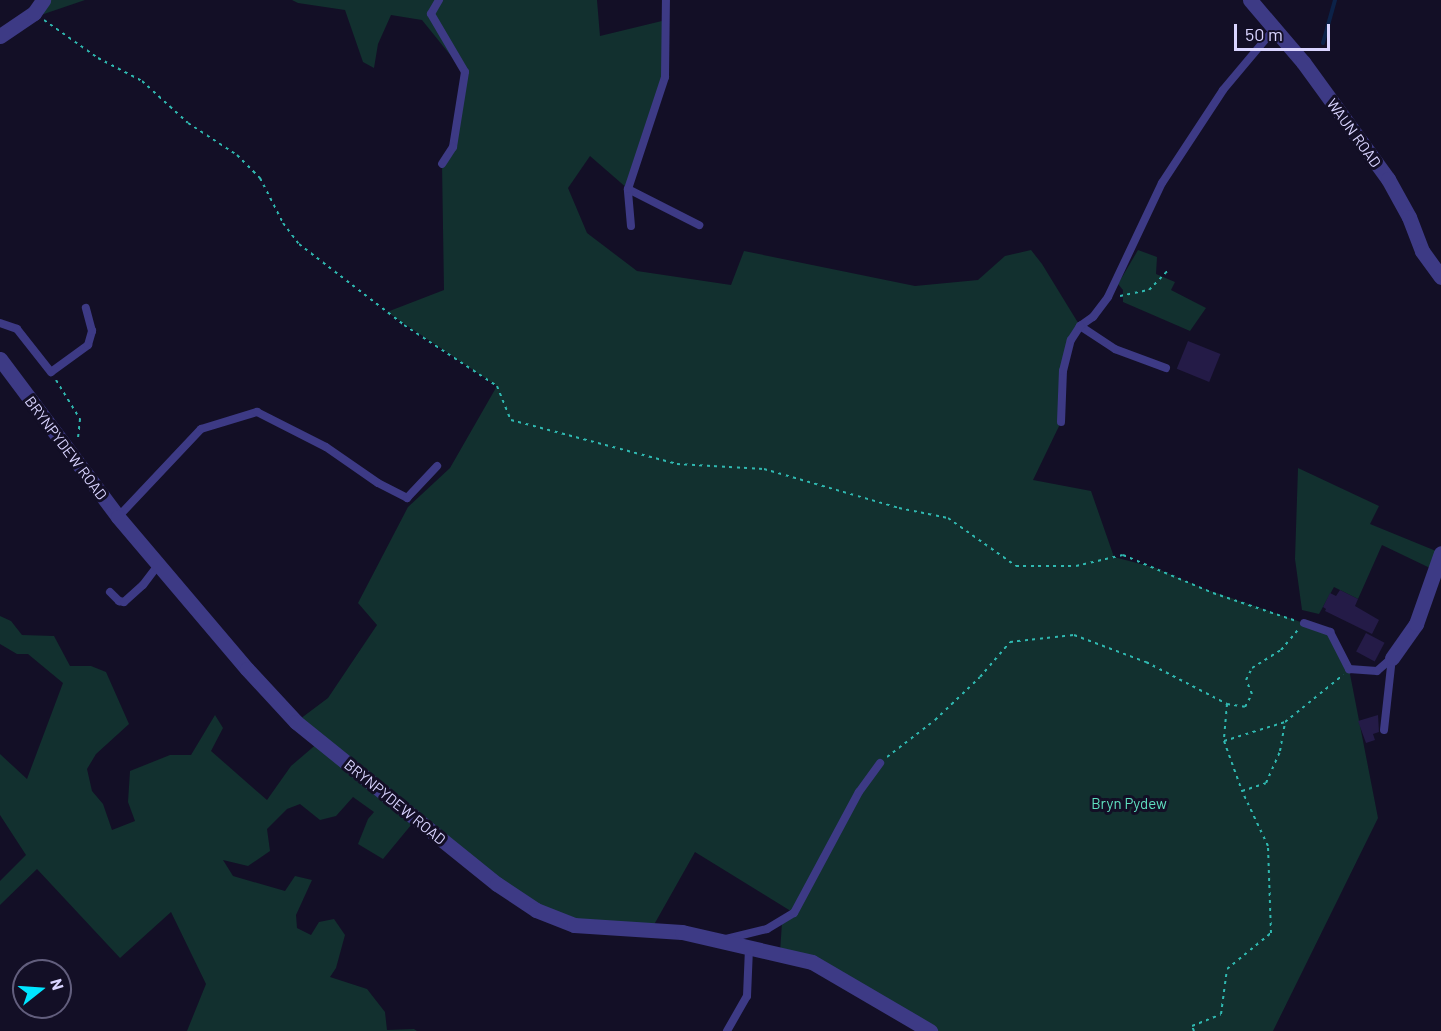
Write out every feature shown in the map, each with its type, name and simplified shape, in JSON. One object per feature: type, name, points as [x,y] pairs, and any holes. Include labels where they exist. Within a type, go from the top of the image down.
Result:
[{"type":"street","points":[[0,36],[34,13],[43,0]]},
{"type":"street","name":"WAUN ROAD","points":[[1250,0],[1303,62],[1388,179],[1408,217],[1422,251],[1441,277]]},
{"type":"street","name":"BRYNPYDEW ROAD","points":[[0,359],[118,517],[296,722],[497,884],[536,910],[574,925],[682,932],[812,962],[930,1031]]},
{"type":"street","points":[[1392,658],[1416,624],[1441,554]]},
{"type":"lane","points":[[439,0],[431,14],[465,72],[453,147],[442,164]]},
{"type":"lane","points":[[631,226],[628,189],[665,77],[666,0]]},
{"type":"lane","points":[[1061,422],[1064,371],[1071,340],[1080,326],[1093,317],[1108,297],[1162,183],[1223,90],[1275,28]]},
{"type":"lane","points":[[628,189],[699,225]]},
{"type":"lane","points":[[0,323],[18,329],[51,372],[88,345],[92,331],[86,308]]},
{"type":"lane","points":[[1080,326],[1115,349],[1166,368]]},
{"type":"lane","points":[[118,517],[201,429],[257,412],[326,447],[378,483],[407,498],[437,466]]},
{"type":"lane","points":[[110,592],[119,601],[124,602],[143,585],[158,565]]},
{"type":"lane","points":[[1304,623],[1330,632],[1349,669],[1377,671],[1392,658]]},
{"type":"lane","points":[[1384,730],[1392,658]]},
{"type":"lane","points":[[718,941],[767,929],[794,913],[859,792],[880,763]]},
{"type":"lane","points":[[727,1031],[747,996],[749,949]]},
{"type":"path","points":[[34,13],[98,58],[142,81],[188,123],[237,155],[260,178],[283,223],[299,244],[404,325],[497,386],[511,420],[677,464],[764,469],[889,505],[948,518],[1016,566],[1076,566],[1123,555],[1213,593],[1304,623],[1281,650],[1252,668],[1246,680],[1252,694],[1245,707],[1227,704],[1146,662],[1074,635],[1010,642],[980,676],[935,720],[880,763]]},
{"type":"path","points":[[1108,297],[1127,296],[1149,290],[1168,270]]},
{"type":"path","points":[[51,372],[78,413],[80,419],[77,438],[81,448]]},
{"type":"path","points":[[1224,741],[1285,722],[1349,669]]},
{"type":"path","points":[[1194,1031],[1192,1026],[1221,1014],[1227,969],[1271,933],[1268,846],[1242,791],[1224,741],[1227,704]]},
{"type":"path","points":[[1242,791],[1266,783],[1280,751],[1285,722]]},
{"type":"green space","points":[[51,0],[85,0],[38,16]]},
{"type":"green space","name":"Bryn Pydew","points":[[292,0],[597,0],[600,36],[666,20],[665,77],[628,189],[590,156],[568,188],[587,233],[637,271],[731,285],[744,251],[915,286],[978,280],[1005,256],[1031,250],[1080,326],[1063,371],[1061,422],[1033,480],[1091,491],[1114,557],[1156,568],[1202,588],[1330,632],[1349,669],[1378,818],[1273,1031],[930,1031],[780,953],[782,922],[794,913],[695,852],[651,930],[558,921],[416,819],[383,859],[358,844],[368,819],[374,812],[353,797],[336,816],[320,820],[300,804],[287,809],[267,829],[270,851],[248,866],[223,860],[233,876],[285,891],[295,876],[312,880],[296,915],[297,928],[311,935],[319,922],[334,919],[345,935],[336,968],[330,977],[367,989],[385,1012],[387,1030],[414,1029],[417,1031],[187,1031],[206,984],[171,912],[120,958],[37,869],[0,905],[0,881],[26,855],[0,815],[0,754],[27,779],[63,683],[28,654],[17,654],[0,644],[0,616],[11,621],[22,635],[54,636],[70,666],[91,666],[106,672],[129,724],[96,754],[87,769],[92,791],[103,804],[112,830],[135,821],[128,802],[130,771],[170,755],[191,755],[215,715],[223,728],[211,751],[267,800],[291,766],[319,742],[296,722],[328,698],[377,625],[358,603],[408,507],[450,468],[497,386],[387,312],[444,290],[442,164],[453,146],[464,72],[422,20],[391,15],[378,44],[374,68],[363,62],[345,10],[298,3]]},
{"type":"green space","points":[[1138,250],[1157,257],[1156,274],[1175,282],[1171,290],[1206,308],[1190,331],[1123,302],[1123,290],[1118,284]]},
{"type":"green space","points":[[1298,468],[1379,506],[1370,524],[1436,551],[1430,568],[1382,545],[1358,599],[1334,587],[1319,614],[1302,610],[1295,559]]},
{"type":"building","points":[[1188,341],[1220,354],[1209,382],[1177,369]]},
{"type":"building","points":[[1340,590],[1358,599],[1355,606],[1379,620],[1372,634],[1325,611],[1323,607],[1330,593],[1336,596]]},
{"type":"building","points":[[1366,633],[1385,643],[1375,661],[1356,652]]},
{"type":"building","points":[[1378,715],[1379,732],[1373,734],[1375,740],[1366,743],[1358,721]]},
{"type":"waterway","points":[[1323,43],[1335,0]]}]
